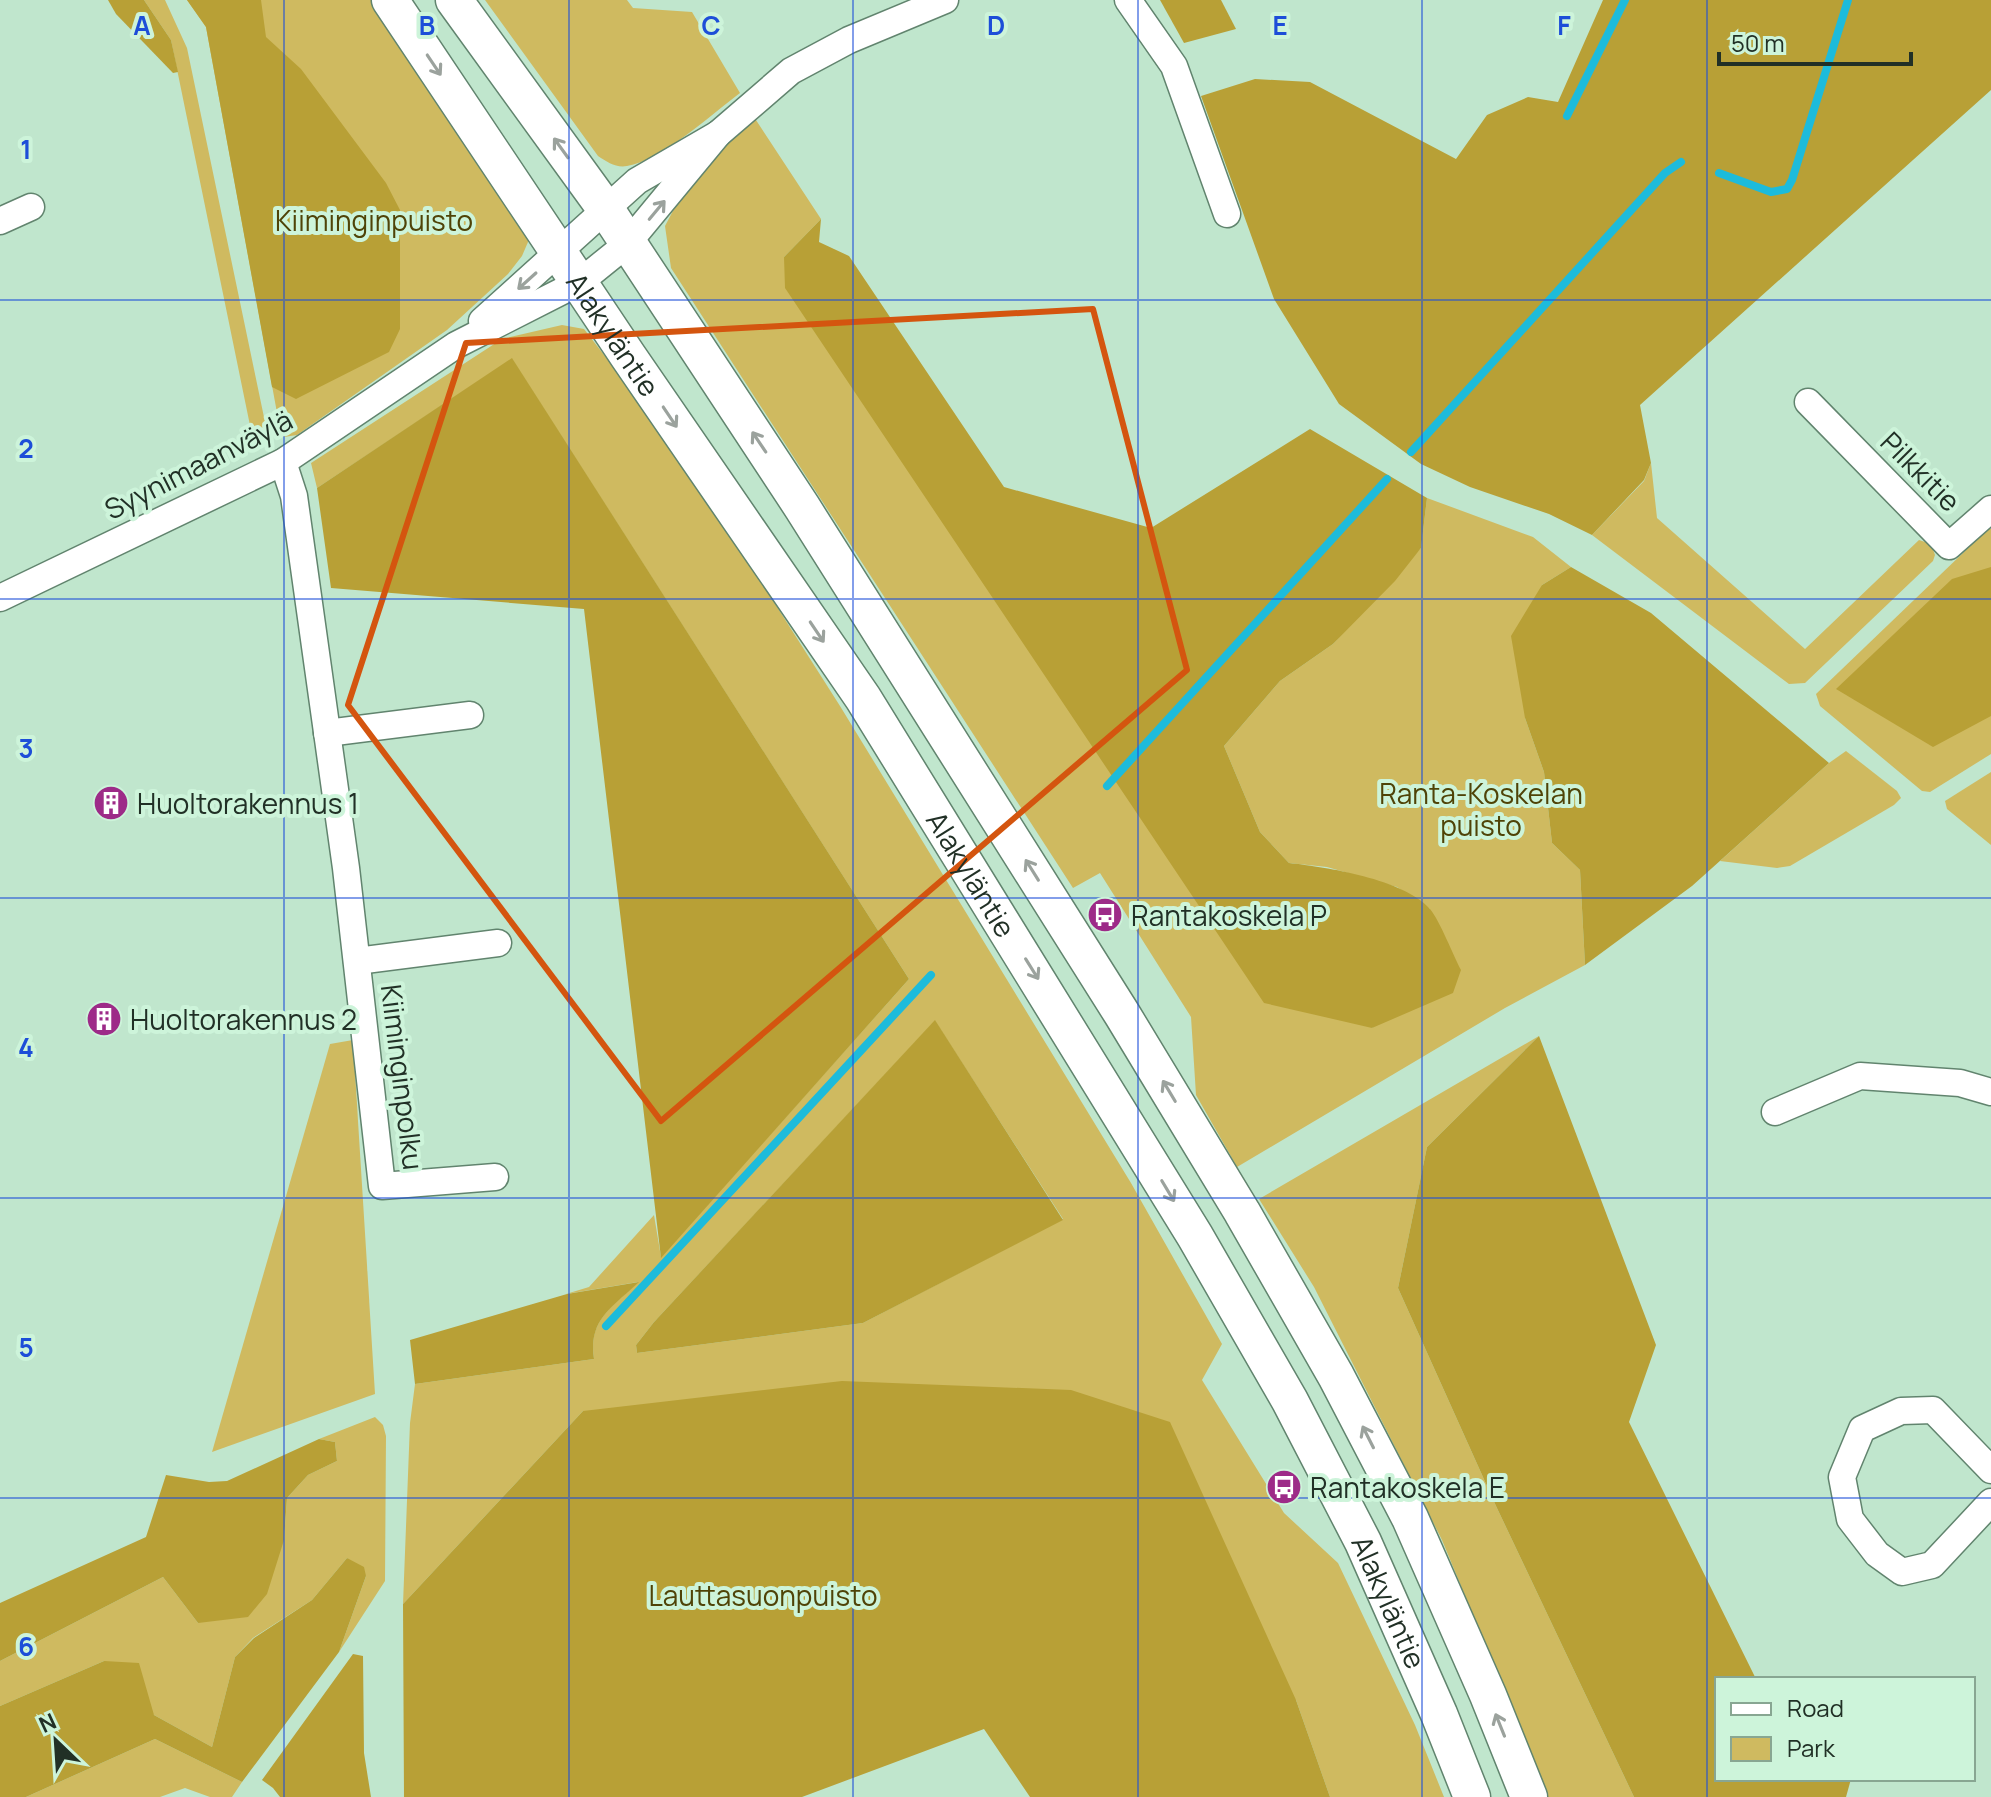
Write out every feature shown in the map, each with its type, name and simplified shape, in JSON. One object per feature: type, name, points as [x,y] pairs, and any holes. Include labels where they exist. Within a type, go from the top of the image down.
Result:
[{"type":"main road","name":"Alakyläntie","points":[[390,0],[863,698],[1195,1236],[1290,1401],[1363,1542],[1472,1797]]},
{"type":"main road","name":"Alakyläntie","points":[[454,0],[607,211],[802,507],[909,672],[1242,1212],[1336,1376],[1410,1518],[1529,1797]]},
{"type":"street","points":[[718,134],[791,71],[849,40],[945,0]]},
{"type":"street","points":[[1128,0],[1174,66],[1227,214]]},
{"type":"street","name":"Syynimaanväylä","points":[[456,345],[637,181],[718,134]]},
{"type":"street","name":"Syynimaanväylä","points":[[0,598],[283,462],[456,345],[580,282],[627,244],[718,134]]},
{"type":"street","points":[[0,221],[31,207]]},
{"type":"street","name":"Pilkkitie","points":[[1808,402],[1949,546],[1991,509]]},
{"type":"street","name":"Kiiminginpolku","points":[[283,462],[294,496],[327,733],[382,1186],[495,1177]]},
{"type":"street","points":[[327,733],[470,715]]},
{"type":"street","name":"Kiiminginpolku","points":[[357,961],[498,943]]},
{"type":"street","points":[[1775,1112],[1860,1076],[1960,1083],[1991,1092]]},
{"type":"street","points":[[1991,1470],[1933,1410],[1901,1411],[1862,1429],[1842,1477],[1850,1519],[1877,1554],[1902,1572],[1932,1565],[1991,1502]]},
{"type":"highlighted area","points":[[1093,309],[1187,670],[661,1121],[348,705],[466,343]]},
{"type":"green space","points":[[108,0],[144,0],[171,40],[178,72],[173,73],[116,14]]},
{"type":"green space","points":[[144,0],[165,0],[187,48],[265,422],[262,432],[253,440],[171,40]]},
{"type":"green space","name":"Kiiminginpuisto","points":[[187,0],[375,0],[529,230],[522,256],[508,274],[447,330],[297,435],[284,437],[280,429],[206,27]]},
{"type":"green space","points":[[187,0],[261,0],[266,37],[301,69],[386,183],[400,210],[400,329],[389,352],[296,399],[272,387],[206,27]]},
{"type":"green space","points":[[485,0],[627,0],[633,8],[692,12],[740,93],[686,136],[655,155],[627,166],[612,164],[598,156]]},
{"type":"green space","points":[[1160,0],[1221,0],[1236,29],[1184,43]]},
{"type":"green space","points":[[1603,0],[1991,0],[1991,90],[1640,405],[1651,463],[1644,480],[1592,535],[1549,514],[1470,487],[1421,464],[1339,404],[1274,299],[1201,96],[1255,79],[1310,82],[1456,159],[1487,115],[1528,97],[1558,102]]},
{"type":"green space","name":"Ranta-Koskelan puisto","points":[[754,117],[821,219],[784,257],[1372,1028],[1430,909],[1397,887],[1327,867],[1289,863],[1260,832],[1224,746],[1280,681],[1333,644],[1421,548],[1427,498],[1533,537],[1571,567],[1542,585],[1525,718],[1544,772],[1552,843],[1580,870],[1585,965],[1505,1008],[1237,1167],[1196,1095],[1191,1017],[1100,873],[1073,888],[671,268],[665,226],[685,188]]},
{"type":"green space","points":[[821,219],[819,242],[849,256],[1004,487],[1151,528],[1310,429],[1427,498],[1421,548],[1395,581],[1333,644],[1280,681],[1224,746],[1260,832],[1289,863],[1343,871],[1384,882],[1418,899],[1430,909],[1461,970],[1453,993],[1372,1028],[1264,1003],[785,288],[784,257]]},
{"type":"green space","points":[[562,325],[584,329],[676,448],[840,706],[1131,1183],[1222,1344],[1202,1380],[1284,1513],[1338,1563],[1415,1725],[1444,1797],[1330,1797],[1296,1700],[583,1411],[403,1604],[410,1423],[415,1384],[594,1359],[593,1345],[598,1324],[638,1282],[566,1294],[589,1287],[654,1215],[661,1257],[909,979],[512,359],[317,488],[311,463],[502,339]],"holes":[[[935,1021],[1063,1219],[863,1323],[637,1353],[636,1345],[654,1322]]]},
{"type":"green space","points":[[512,358],[909,979],[661,1258],[584,609],[331,588],[317,488]]},
{"type":"green space","points":[[1651,463],[1657,518],[1805,649],[1919,540],[1931,544],[1935,555],[1933,561],[1805,683],[1789,684],[1592,535],[1644,481]]},
{"type":"green space","points":[[1991,529],[1991,754],[1930,792],[1922,791],[1820,706],[1816,694]]},
{"type":"green space","points":[[1571,567],[1651,613],[1829,763],[1692,886],[1585,965],[1580,870],[1552,843],[1544,772],[1525,718],[1511,636],[1542,585]]},
{"type":"green space","points":[[1991,567],[1991,716],[1933,747],[1836,689],[1952,579]]},
{"type":"green space","points":[[1846,751],[1897,791],[1901,798],[1790,866],[1777,868],[1720,861],[1829,763]]},
{"type":"green space","points":[[1991,772],[1991,845],[1947,809],[1945,801]]},
{"type":"green space","points":[[935,1020],[1063,1220],[863,1323],[637,1353],[636,1345],[654,1322]]},
{"type":"green space","points":[[1539,1036],[1427,1147],[1398,1288],[1496,1506],[1634,1797],[1548,1797],[1442,1540],[1314,1287],[1259,1199]]},
{"type":"green space","points":[[1539,1036],[1656,1345],[1629,1422],[1755,1677],[1715,1677],[1715,1781],[1850,1781],[1846,1797],[1634,1797],[1496,1506],[1398,1288],[1427,1147]]},
{"type":"green space","points":[[353,1040],[375,1394],[212,1452],[330,1044]]},
{"type":"green space","points":[[639,1282],[604,1315],[595,1334],[594,1359],[415,1384],[410,1340],[567,1294]]},
{"type":"green space","name":"Lauttasuonpuisto","points":[[842,1381],[1071,1390],[1170,1422],[1296,1700],[1330,1797],[1030,1797],[984,1729],[802,1797],[404,1797],[403,1604],[583,1411]]},
{"type":"green space","points":[[375,1417],[383,1425],[386,1436],[385,1581],[339,1652],[366,1576],[347,1558],[312,1600],[253,1638],[235,1657],[212,1747],[154,1715],[104,1661],[0,1706],[0,1661],[163,1577],[198,1623],[284,1540],[287,1498],[308,1475],[337,1461],[335,1442],[319,1439]]},
{"type":"green space","points":[[319,1439],[335,1442],[337,1461],[308,1475],[287,1498],[284,1540],[267,1594],[248,1617],[198,1623],[163,1577],[0,1661],[0,1603],[146,1537],[166,1475],[209,1482],[227,1481]]},
{"type":"green space","points":[[347,1558],[364,1567],[366,1576],[339,1652],[242,1782],[155,1739],[26,1797],[0,1797],[0,1706],[104,1661],[139,1663],[154,1715],[212,1747],[235,1657],[254,1638],[312,1600]]},
{"type":"green space","points":[[353,1654],[363,1656],[364,1753],[371,1797],[280,1797],[262,1780]]},
{"type":"green space","points":[[155,1739],[242,1782],[232,1797],[210,1797],[185,1788],[160,1797],[26,1797]]},
{"type":"waterway","points":[[1567,116],[1625,0]]},
{"type":"waterway","points":[[1719,173],[1771,192],[1787,189],[1848,0]]},
{"type":"waterway","points":[[1411,452],[1665,173],[1681,162]]},
{"type":"waterway","points":[[1107,786],[1387,479]]},
{"type":"waterway","points":[[606,1326],[931,975]]},
{"type":"place","name":"Huoltorakennus 1","points":[[111,803]]},
{"type":"place","name":"Rantakoskela P","points":[[1105,915]]},
{"type":"place","name":"Huoltorakennus 2","points":[[104,1019]]},
{"type":"place","name":"Rantakoskela E","points":[[1284,1487]]}]
